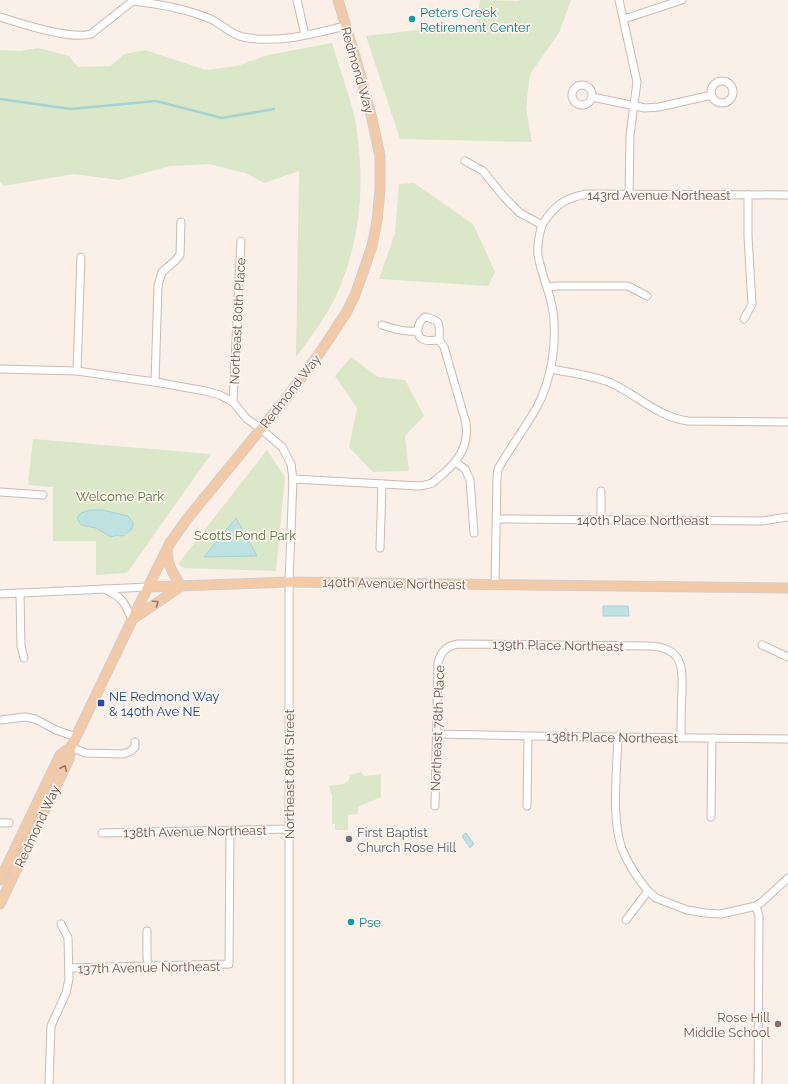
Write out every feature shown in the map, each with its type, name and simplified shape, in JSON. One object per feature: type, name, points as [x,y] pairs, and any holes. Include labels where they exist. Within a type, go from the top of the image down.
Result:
[{"type":"main road","name":"Redmond Way","points":[[0,904],[69,760],[71,747],[76,736],[166,551],[187,519],[288,396],[317,358],[346,313],[355,295],[372,246],[377,221],[380,189],[380,156],[372,119],[338,0]]},
{"type":"main road","points":[[132,620],[181,586],[172,573],[167,561],[166,551]]},
{"type":"main road","name":"140th Avenue Northeast","points":[[148,587],[289,582],[788,588]]},
{"type":"main road","name":"Redmond Way","points":[[0,880],[60,755],[71,747]]},
{"type":"street","points":[[0,17],[27,25],[84,36],[91,34],[133,0],[179,8],[210,18],[226,29],[241,36],[262,39],[278,40],[345,26]]},
{"type":"street","points":[[297,0],[305,35]]},
{"type":"street","points":[[619,0],[637,82],[630,134],[629,194]]},
{"type":"street","points":[[624,19],[682,0]]},
{"type":"street","points":[[592,97],[634,107],[645,108],[659,107],[712,95]]},
{"type":"street","points":[[465,161],[483,171],[504,197],[520,213],[542,225],[538,238],[538,255],[548,287],[553,311],[554,334],[551,369],[545,389],[537,407],[498,469],[495,585]]},
{"type":"street","name":"143rd Avenue Northeast","points":[[542,225],[551,211],[563,201],[574,196],[587,194],[788,195]]},
{"type":"street","points":[[744,319],[752,304],[748,236],[748,195]]},
{"type":"street","points":[[155,382],[158,286],[162,272],[175,262],[180,255],[181,222]]},
{"type":"street","name":"Northeast 80th Place","points":[[232,402],[241,241]]},
{"type":"street","points":[[77,371],[81,257]]},
{"type":"street","points":[[548,287],[628,286],[647,296]]},
{"type":"street","points":[[293,479],[419,486],[432,483],[444,473],[455,462],[464,449],[467,429],[444,347],[439,340],[440,329],[438,322],[434,319],[425,317],[420,320],[417,326],[417,331],[420,337],[425,340],[439,340]]},
{"type":"street","points":[[382,325],[399,331],[417,331]]},
{"type":"street","points":[[551,369],[600,379],[612,384],[664,415],[676,419],[688,421],[788,422]]},
{"type":"street","points":[[0,370],[77,371],[205,391],[220,395],[232,402],[246,418],[261,429]]},
{"type":"street","name":"Northeast 80th Street","points":[[261,429],[282,448],[291,464],[293,479],[289,582],[289,1084]]},
{"type":"street","points":[[455,462],[465,469],[470,480],[474,532]]},
{"type":"street","points":[[380,548],[382,484]]},
{"type":"street","points":[[601,491],[601,520]]},
{"type":"street","points":[[0,492],[43,495]]},
{"type":"street","name":"140th Place Northeast","points":[[497,519],[762,521],[788,516]]},
{"type":"street","name":"140th Avenue Northeast","points":[[0,594],[148,587]]},
{"type":"street","points":[[102,588],[117,595],[122,600],[132,620]]},
{"type":"street","points":[[20,593],[21,646],[24,658]]},
{"type":"street","name":"139th Place Northeast","points":[[444,650],[450,646],[466,644],[658,646],[672,652],[680,664],[682,678],[681,738]]},
{"type":"street","points":[[762,644],[788,657]]},
{"type":"street","name":"Northeast 78th Place","points":[[435,806],[438,663],[444,650]]},
{"type":"street","points":[[0,720],[25,717],[76,736]]},
{"type":"street","name":"138th Place Northeast","points":[[436,734],[788,739]]},
{"type":"street","points":[[527,806],[528,736]]},
{"type":"street","points":[[618,736],[616,815],[618,833],[622,850],[640,881],[656,898],[688,910],[721,914],[756,906],[788,878]]},
{"type":"street","points":[[711,817],[712,738]]},
{"type":"street","points":[[71,747],[85,753],[124,754],[131,751],[135,747],[135,742]]},
{"type":"street","points":[[0,823],[9,823]]},
{"type":"street","name":"138th Avenue Northeast","points":[[102,833],[288,829]]},
{"type":"street","name":"137th Avenue Northeast","points":[[69,968],[229,964],[230,830]]},
{"type":"street","points":[[626,920],[648,891]]},
{"type":"street","points":[[756,906],[759,916],[758,1084]]},
{"type":"street","points":[[49,1084],[51,1026],[66,993],[69,979],[68,938],[61,924]]},
{"type":"street","points":[[148,931],[148,967]]},
{"type":"green space","points":[[480,0],[571,0],[559,33],[530,74],[526,108],[532,142],[400,139],[366,36],[477,23]]},
{"type":"green space","points":[[332,43],[356,123],[360,169],[357,224],[349,261],[336,296],[323,320],[296,357],[299,171],[264,183],[245,173],[209,164],[170,166],[119,180],[74,174],[4,186],[0,181],[0,50],[20,51],[38,48],[69,56],[78,67],[110,66],[125,54],[145,50],[206,70],[237,66],[268,55]]},
{"type":"green space","points":[[414,183],[473,224],[495,272],[488,286],[379,279],[395,233],[399,184]]},
{"type":"green space","points":[[351,357],[378,377],[405,380],[424,416],[405,436],[409,471],[373,472],[349,447],[357,408],[335,376]]},
{"type":"green space","name":"Welcome Park","points":[[33,439],[211,454],[127,573],[96,575],[96,541],[53,541],[53,487],[28,485]]},
{"type":"green space","name":"Scotts Pond Park","points":[[267,450],[285,477],[276,571],[183,568],[178,564]]},
{"type":"green space","points":[[361,772],[364,776],[381,774],[381,797],[358,807],[358,814],[348,815],[348,830],[335,830],[335,824],[332,824],[332,796],[329,786],[344,784],[349,780],[350,775]]},
{"type":"water","points":[[90,510],[103,510],[128,516],[133,523],[132,529],[123,536],[117,535],[111,537],[96,528],[81,525],[77,518],[81,513]]},
{"type":"water","points":[[236,518],[257,556],[204,557]]},
{"type":"water","points":[[603,606],[628,606],[629,616],[603,616]]},
{"type":"water","points":[[466,833],[474,844],[470,848],[462,836]]},
{"type":"waterway","points":[[0,99],[71,109],[156,101],[222,118],[274,109]]},
{"type":"place","name":"Peters Creek Retirement Center","points":[[412,19]]},
{"type":"place","name":"NE Redmond Way & 140th Ave NE","points":[[101,703]]},
{"type":"place","name":"First Baptist Church Rose Hill","points":[[349,839]]},
{"type":"place","name":"Pse","points":[[351,922]]},
{"type":"place","name":"Rose Hill Middle School","points":[[778,1024]]}]
